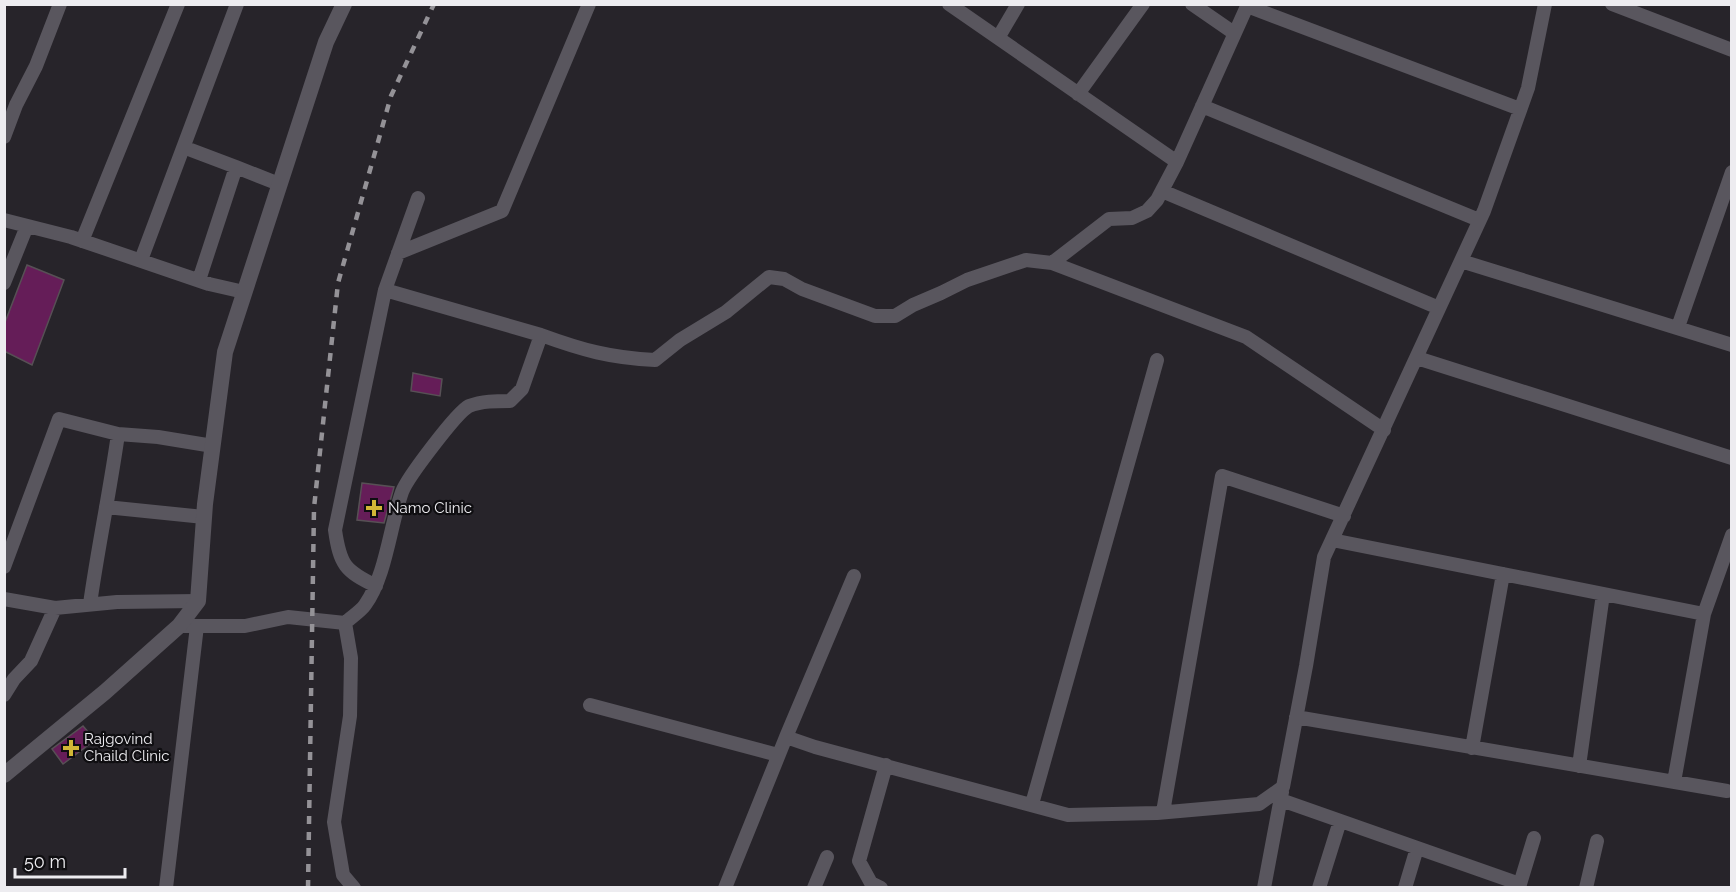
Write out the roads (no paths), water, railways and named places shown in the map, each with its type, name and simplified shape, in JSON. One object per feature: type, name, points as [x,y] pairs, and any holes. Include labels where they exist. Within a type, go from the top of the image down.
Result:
[{"type":"street","points":[[4,137],[16,105],[36,66],[60,4]]},
{"type":"street","points":[[82,241],[178,4]]},
{"type":"street","points":[[141,260],[237,4]]},
{"type":"street","points":[[4,775],[105,692],[179,626],[198,601],[204,517],[225,352],[326,42],[344,4]]},
{"type":"street","points":[[398,253],[502,211],[589,4]]},
{"type":"street","points":[[949,4],[1177,162]]},
{"type":"street","points":[[998,38],[1018,4]]},
{"type":"street","points":[[1078,94],[1143,4]]},
{"type":"street","points":[[1192,4],[1234,33]]},
{"type":"street","points":[[1264,888],[1324,557],[1479,220],[1528,88],[1545,4]]},
{"type":"street","points":[[1612,4],[1731,50]]},
{"type":"street","points":[[1052,263],[1109,219],[1132,218],[1147,211],[1162,191],[1177,162],[1247,5],[1520,109]]},
{"type":"street","points":[[1202,106],[1479,220]]},
{"type":"street","points":[[191,150],[279,184]]},
{"type":"street","points":[[199,280],[236,167]]},
{"type":"street","points":[[1678,327],[1731,172]]},
{"type":"street","points":[[1162,191],[1439,308]]},
{"type":"street","points":[[376,586],[351,573],[338,553],[336,530],[385,290],[418,198]]},
{"type":"street","points":[[4,220],[82,241],[199,280],[244,292]]},
{"type":"street","points":[[4,283],[27,226]]},
{"type":"street","points":[[385,290],[541,335],[601,355],[655,360],[680,340],[726,312],[769,277],[784,279],[802,289],[875,316],[895,316],[967,280],[1026,260],[1052,263],[1246,337],[1384,430]]},
{"type":"street","points":[[1461,261],[1731,345]]},
{"type":"street","points":[[179,626],[245,626],[288,617],[345,623],[364,607],[376,586],[402,489],[429,450],[467,407],[491,401],[510,401],[522,389],[541,335]]},
{"type":"street","points":[[1417,358],[1731,458]]},
{"type":"street","points":[[1032,804],[1157,360]]},
{"type":"street","points":[[4,567],[59,419],[118,434],[158,437],[213,446]]},
{"type":"street","points":[[90,604],[98,544],[118,434]]},
{"type":"street","points":[[1163,812],[1222,476],[1344,516]]},
{"type":"street","points":[[106,507],[204,517]]},
{"type":"street","points":[[1674,782],[1704,614],[1731,535]]},
{"type":"street","points":[[1332,540],[1704,614]]},
{"type":"street","points":[[1472,747],[1503,574]]},
{"type":"street","points":[[725,888],[778,755],[854,576]]},
{"type":"street","points":[[1579,766],[1603,594]]},
{"type":"street","points":[[4,599],[55,608],[117,602],[198,601]]},
{"type":"street","points":[[4,695],[14,679],[31,661],[55,608]]},
{"type":"street","points":[[345,623],[351,658],[350,716],[344,769],[334,822],[342,875],[354,888]]},
{"type":"street","points":[[166,888],[197,626]]},
{"type":"street","points":[[590,705],[778,755]]},
{"type":"street","points":[[1296,717],[1727,791]]},
{"type":"street","points":[[786,736],[815,747],[1068,815],[1163,812],[1259,804],[1282,793]]},
{"type":"street","points":[[880,888],[871,883],[859,861],[886,765]]},
{"type":"street","points":[[1282,793],[1340,821],[1520,886],[1534,838]]},
{"type":"street","points":[[1319,888],[1340,821]]},
{"type":"street","points":[[1586,888],[1597,841]]},
{"type":"street","points":[[1405,888],[1417,848]]},
{"type":"street","points":[[814,888],[827,857]]},
{"type":"street","points":[[1484,888],[1488,873]]},
{"type":"railway","points":[[308,888],[314,508],[338,283],[391,96],[434,4]]},
{"type":"place","name":"Namo Clinic","points":[[374,508]]},
{"type":"place","name":"Rajgovind Chaild Clinic","points":[[71,748]]}]
